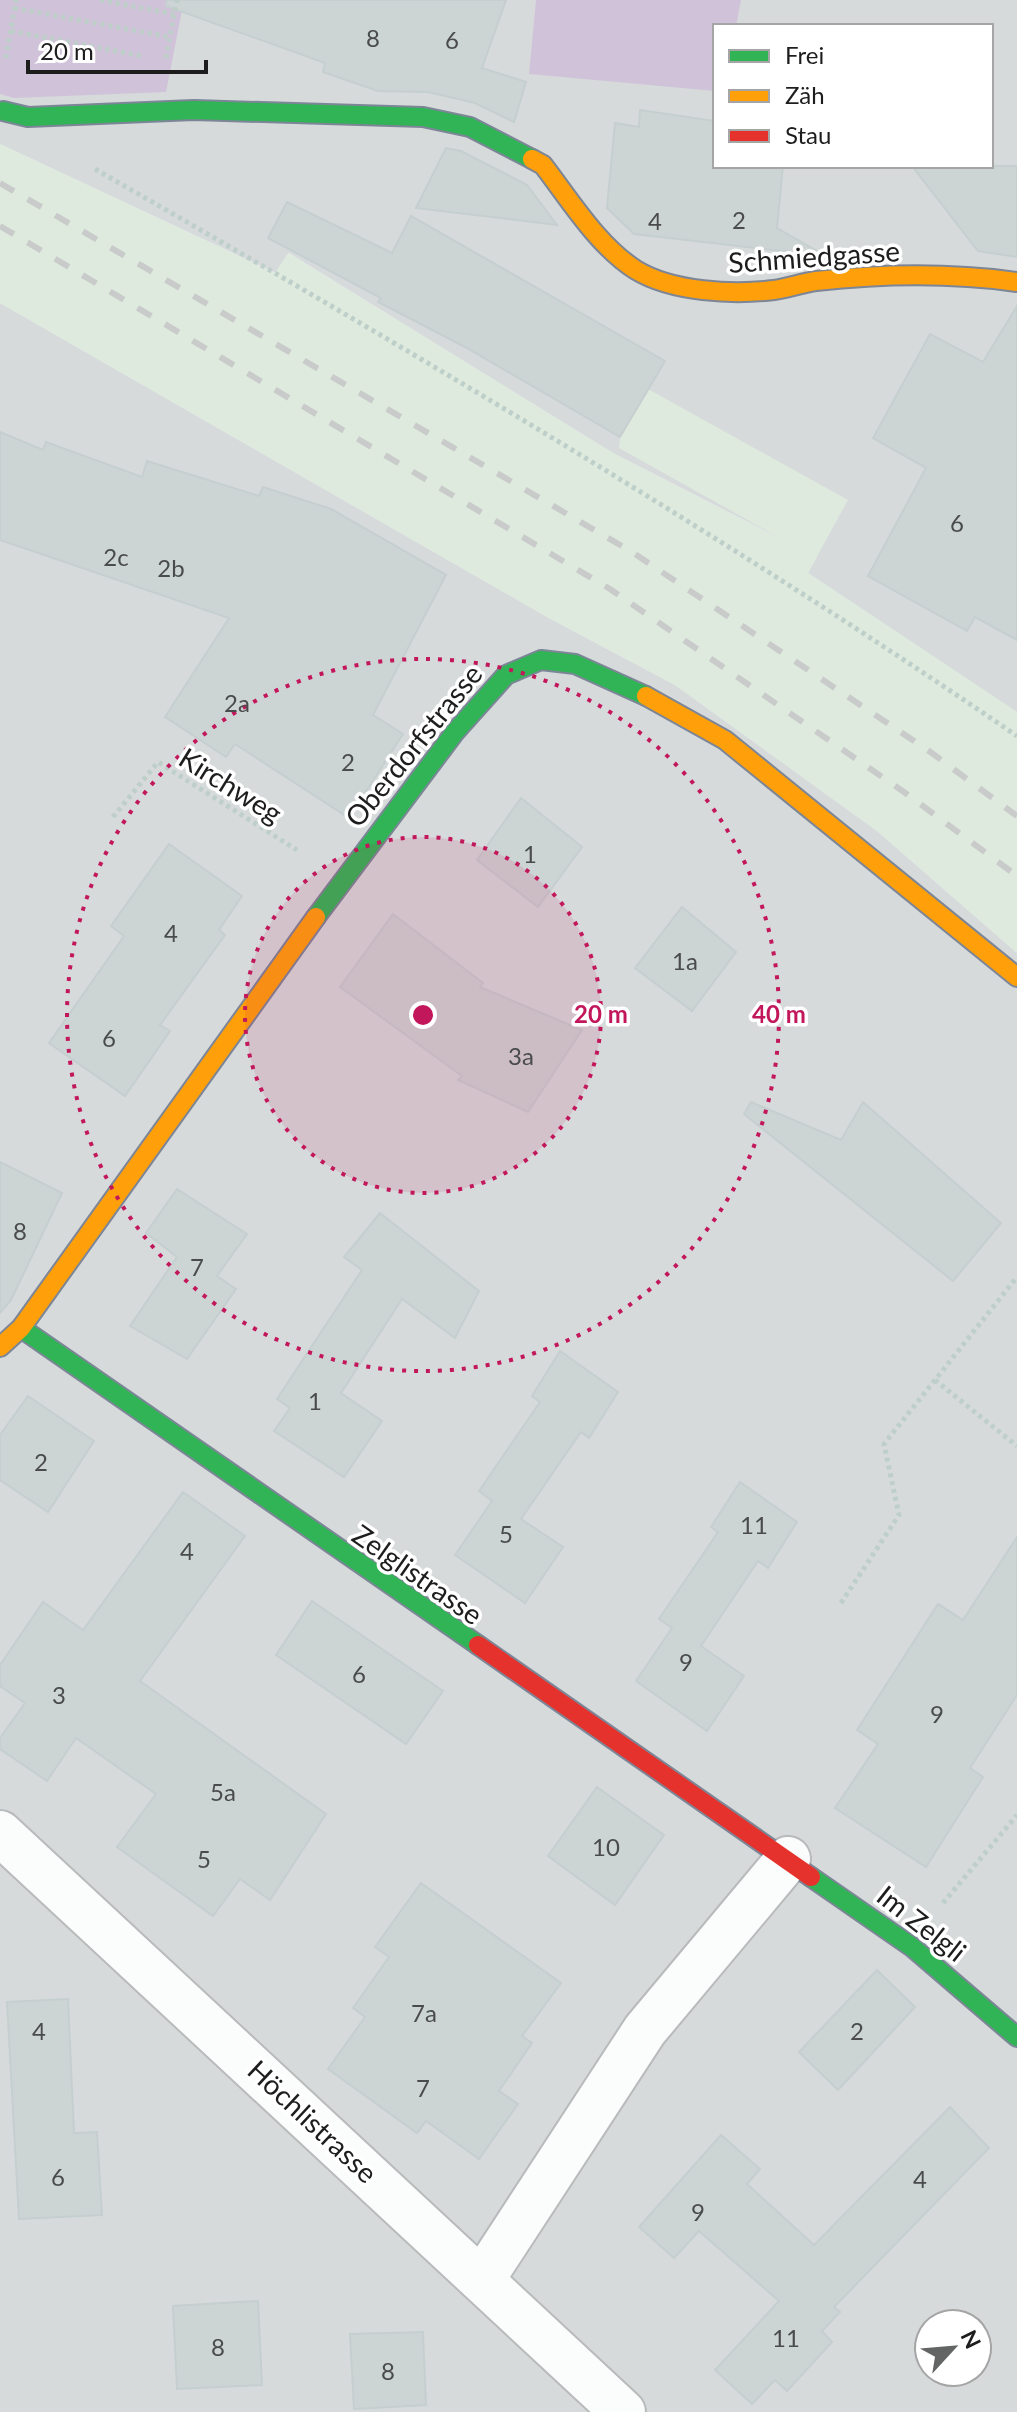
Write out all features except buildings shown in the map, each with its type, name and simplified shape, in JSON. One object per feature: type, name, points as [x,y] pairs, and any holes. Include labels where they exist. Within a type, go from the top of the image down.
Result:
[{"type":"street","name":"Schmiedgasse","points":[[3,111],[28,117],[194,110],[423,117],[470,127],[543,165],[593,230],[635,269],[659,280],[713,290],[772,290],[815,281],[969,275],[1017,282]]},
{"type":"street","name":"Oberdorfstrasse","points":[[0,1347],[21,1328],[343,879],[455,732],[506,675],[541,660],[575,664],[628,686],[725,740],[1017,977]]},
{"type":"street","name":"Zelglistrasse","points":[[21,1328],[708,1809],[788,1859]]},
{"type":"street","name":"Höchlistrasse","points":[[0,1833],[483,2278],[623,2412]]},
{"type":"street","name":"Im Zelgli","points":[[788,1859],[912,1947],[1017,2037]]},
{"type":"street","points":[[483,2278],[645,2030],[788,1859]]},
{"type":"path","points":[[6,60],[16,0]]},
{"type":"path","points":[[100,0],[174,14]]},
{"type":"path","points":[[11,31],[166,60],[177,0]]},
{"type":"path","points":[[14,8],[170,37]]},
{"type":"path","points":[[93,167],[416,353],[708,535],[1017,736]]},
{"type":"path","name":"Kirchweg","points":[[113,817],[158,762],[343,879]]},
{"type":"path","points":[[841,1603],[899,1515],[884,1444],[1017,1277]]},
{"type":"path","points":[[935,1380],[1017,1446]]},
{"type":"path","points":[[912,1947],[943,1904],[1017,1815]]},
{"type":"shaded area","points":[[0,0],[1017,0],[1017,712],[808,573],[817,557],[613,453],[289,253],[276,273],[0,144]]},
{"type":"shaded area","points":[[0,0],[184,0],[166,92],[14,98],[0,94]]},
{"type":"shaded area","points":[[536,0],[741,0],[736,24],[713,24],[713,91],[529,74]]},
{"type":"shaded area","points":[[0,144],[275,273],[288,253],[613,453],[785,541],[619,448],[620,437],[648,389],[848,500],[808,573],[1017,712],[1017,953],[877,831],[675,685],[547,617],[0,303]]},
{"type":"shaded area","points":[[0,303],[547,617],[675,685],[877,831],[1017,953],[1017,2412],[0,2412]]},
{"type":"railway","points":[[0,183],[632,552],[929,751],[1017,816]]},
{"type":"railway","points":[[0,226],[610,589],[904,792],[1017,876]]},
{"type":"traffic: fast","points":[[3,111],[28,117],[194,110],[423,117],[470,127],[532,159]]},
{"type":"traffic: fast","points":[[316,917],[455,732],[506,675],[541,660],[575,664],[646,696]]},
{"type":"traffic: fast","points":[[21,1328],[478,1645]]},
{"type":"traffic: fast","points":[[811,1877],[912,1947],[1017,2037]]},
{"type":"traffic: slow","points":[[532,159],[543,165],[585,222],[622,260],[636,270],[667,283],[703,290],[740,292],[774,290],[816,281],[891,276],[967,277],[1017,282]]},
{"type":"traffic: slow","points":[[646,696],[725,740],[1017,977]]},
{"type":"traffic: slow","points":[[0,1347],[21,1328],[316,917]]},
{"type":"traffic: jam","points":[[478,1645],[811,1877]]}]
